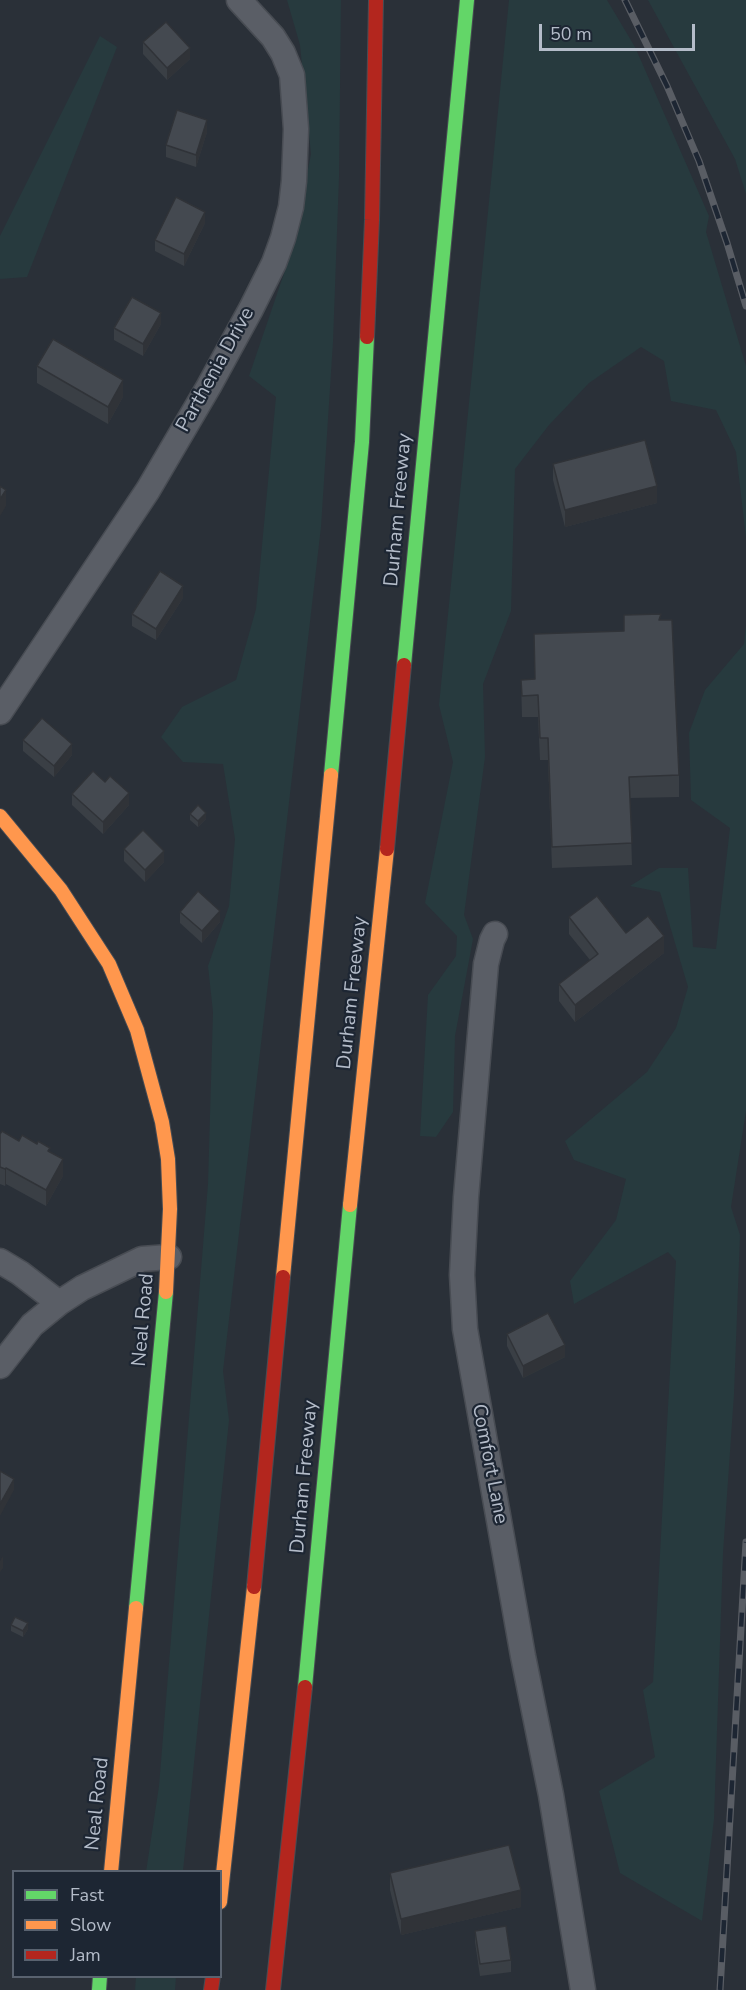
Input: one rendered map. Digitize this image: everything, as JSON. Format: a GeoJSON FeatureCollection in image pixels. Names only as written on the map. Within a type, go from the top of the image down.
{"type":"FeatureCollection","features":[{"type":"Feature","properties":{"kind":"main road","name":"Durham Freeway"},"geometry":{"type":"LineString","coordinates":[[222,1883],[255,1574],[362,442],[372,220],[376,0]]}},
{"type":"Feature","properties":{"kind":"main road","name":"Durham Freeway"},"geometry":{"type":"LineString","coordinates":[[273,1990],[315,1587],[356,1142],[372,1005],[467,0]]}},
{"type":"Feature","properties":{"kind":"main road","name":"Neal Road"},"geometry":{"type":"LineString","coordinates":[[0,816],[61,890],[109,963],[137,1030],[162,1122],[168,1159],[169,1257],[162,1347],[111,1870]]}},
{"type":"Feature","properties":{"kind":"street","name":"Parthenia Drive"},"geometry":{"type":"LineString","coordinates":[[0,712],[148,490],[209,386],[274,263],[284,238],[294,181],[296,129],[292,75],[284,53],[273,37],[239,0]]}},
{"type":"Feature","properties":{"kind":"street","name":"Comfort Lane"},"geometry":{"type":"LineString","coordinates":[[495,934],[486,964],[466,1197],[462,1275],[465,1329],[523,1656],[551,1795],[583,1990]]}},
{"type":"Feature","properties":{"kind":"street"},"geometry":{"type":"LineString","coordinates":[[0,1366],[32,1325],[82,1288],[142,1259],[169,1257]]}},
{"type":"Feature","properties":{"kind":"street"},"geometry":{"type":"LineString","coordinates":[[0,1261],[21,1273],[59,1303]]}},
{"type":"Feature","properties":{"kind":"green space"},"geometry":{"type":"Polygon","coordinates":[[[287,0],[341,0],[339,177],[333,342],[321,527],[223,1371],[229,1420],[183,1870],[146,1870],[159,1786],[208,1184],[213,1012],[208,966],[229,906],[235,839],[223,764],[183,762],[161,737],[182,707],[236,680],[256,609],[276,397],[249,376],[292,250],[311,154],[300,45],[287,0]]]}},
{"type":"Feature","properties":{"kind":"green space"},"geometry":{"type":"Polygon","coordinates":[[[509,0],[607,0],[635,47],[709,216],[706,232],[746,366],[746,538],[736,452],[716,410],[671,401],[664,361],[641,347],[589,383],[549,425],[515,469],[511,611],[483,684],[485,757],[464,915],[473,939],[455,1036],[453,1112],[436,1137],[420,1136],[428,995],[456,956],[457,936],[425,903],[453,762],[439,705],[509,0]]]}},
{"type":"Feature","properties":{"kind":"green space"},"geometry":{"type":"Polygon","coordinates":[[[648,0],[746,0],[746,194],[735,159],[648,0]]]}},
{"type":"Feature","properties":{"kind":"green space"},"geometry":{"type":"Polygon","coordinates":[[[100,36],[117,47],[27,277],[0,279],[0,236],[100,36]]]}},
{"type":"Feature","properties":{"kind":"green space"},"geometry":{"type":"Polygon","coordinates":[[[746,625],[746,1111],[731,1207],[740,1235],[734,1394],[723,1553],[714,1819],[702,1921],[620,1873],[599,1791],[655,1757],[643,1690],[653,1682],[676,1261],[668,1252],[574,1304],[570,1281],[616,1220],[626,1179],[574,1160],[565,1141],[647,1072],[676,1028],[688,987],[660,892],[630,886],[659,868],[688,868],[693,947],[716,949],[730,828],[691,800],[689,733],[705,690],[744,644],[746,625]]]}},
{"type":"Feature","properties":{"kind":"green space"},"geometry":{"type":"Polygon","coordinates":[[[136,1978],[176,1978],[175,1990],[135,1990],[136,1978]]]}},
{"type":"Feature","properties":{"kind":"building"},"geometry":{"type":"Polygon","coordinates":[[[166,22],[190,48],[167,68],[143,42],[166,22]]]}},
{"type":"Feature","properties":{"kind":"building"},"geometry":{"type":"Polygon","coordinates":[[[177,110],[207,120],[196,155],[166,145],[177,110]]]}},
{"type":"Feature","properties":{"kind":"building"},"geometry":{"type":"Polygon","coordinates":[[[176,197],[205,212],[184,254],[155,240],[176,197]]]}},
{"type":"Feature","properties":{"kind":"building"},"geometry":{"type":"Polygon","coordinates":[[[132,297],[161,313],[143,344],[114,328],[132,297]]]}},
{"type":"Feature","properties":{"kind":"building"},"geometry":{"type":"Polygon","coordinates":[[[53,339],[123,380],[108,407],[37,366],[53,339]]]}},
{"type":"Feature","properties":{"kind":"building"},"geometry":{"type":"Polygon","coordinates":[[[645,440],[657,486],[565,510],[553,464],[645,440]]]}},
{"type":"Feature","properties":{"kind":"building"},"geometry":{"type":"Polygon","coordinates":[[[0,486],[6,490],[0,499],[0,486]]]}},
{"type":"Feature","properties":{"kind":"building"},"geometry":{"type":"Polygon","coordinates":[[[160,571],[183,586],[156,629],[132,614],[160,571]]]}},
{"type":"Feature","properties":{"kind":"building"},"geometry":{"type":"Polygon","coordinates":[[[661,614],[659,620],[672,620],[679,775],[629,777],[632,843],[552,847],[548,738],[540,738],[538,695],[522,696],[521,680],[535,679],[534,634],[624,631],[624,615],[661,614]]]}},
{"type":"Feature","properties":{"kind":"building"},"geometry":{"type":"Polygon","coordinates":[[[42,718],[72,744],[54,766],[23,740],[42,718]]]}},
{"type":"Feature","properties":{"kind":"building"},"geometry":{"type":"Polygon","coordinates":[[[93,771],[105,782],[110,776],[129,793],[103,822],[72,794],[93,771]]]}},
{"type":"Feature","properties":{"kind":"building"},"geometry":{"type":"Polygon","coordinates":[[[198,805],[206,813],[198,821],[190,814],[198,805]]]}},
{"type":"Feature","properties":{"kind":"building"},"geometry":{"type":"Polygon","coordinates":[[[143,830],[164,851],[145,870],[124,849],[143,830]]]}},
{"type":"Feature","properties":{"kind":"building"},"geometry":{"type":"Polygon","coordinates":[[[198,891],[220,911],[202,931],[180,912],[198,891]]]}},
{"type":"Feature","properties":{"kind":"building"},"geometry":{"type":"Polygon","coordinates":[[[597,896],[626,933],[648,916],[664,936],[575,1005],[559,984],[598,954],[569,917],[597,896]]]}},
{"type":"Feature","properties":{"kind":"building"},"geometry":{"type":"Polygon","coordinates":[[[2,1131],[19,1141],[22,1135],[37,1144],[38,1141],[50,1148],[48,1151],[63,1159],[46,1190],[0,1167],[0,1134],[2,1131]]]}},
{"type":"Feature","properties":{"kind":"building"},"geometry":{"type":"Polygon","coordinates":[[[548,1313],[565,1345],[523,1366],[507,1334],[548,1313]]]}},
{"type":"Feature","properties":{"kind":"building"},"geometry":{"type":"Polygon","coordinates":[[[0,1471],[14,1479],[0,1504],[0,1471]]]}},
{"type":"Feature","properties":{"kind":"building"},"geometry":{"type":"Polygon","coordinates":[[[15,1617],[28,1623],[23,1631],[11,1625],[15,1617]]]}},
{"type":"Feature","properties":{"kind":"building"},"geometry":{"type":"Polygon","coordinates":[[[509,1845],[521,1890],[401,1919],[390,1873],[509,1845]]]}},
{"type":"Feature","properties":{"kind":"building"},"geometry":{"type":"Polygon","coordinates":[[[506,1926],[511,1960],[480,1964],[475,1931],[506,1926]]]}},
{"type":"Feature","properties":{"kind":"railway"},"geometry":{"type":"LineString","coordinates":[[625,0],[667,86],[699,161],[746,306]]}},
{"type":"Feature","properties":{"kind":"railway"},"geometry":{"type":"LineString","coordinates":[[720,1990],[746,1542]]}},
{"type":"Feature","properties":{"kind":"traffic: fast"},"geometry":{"type":"LineString","coordinates":[[404,665],[467,0]]}},
{"type":"Feature","properties":{"kind":"traffic: fast"},"geometry":{"type":"LineString","coordinates":[[331,775],[362,442],[367,337]]}},
{"type":"Feature","properties":{"kind":"traffic: fast"},"geometry":{"type":"LineString","coordinates":[[305,1687],[350,1205]]}},
{"type":"Feature","properties":{"kind":"traffic: fast"},"geometry":{"type":"LineString","coordinates":[[136,1608],[166,1292]]}},
{"type":"Feature","properties":{"kind":"traffic: fast"},"geometry":{"type":"LineString","coordinates":[[99,1990],[100,1978]]}},
{"type":"Feature","properties":{"kind":"traffic: slow"},"geometry":{"type":"LineString","coordinates":[[283,1277],[331,775]]}},
{"type":"Feature","properties":{"kind":"traffic: slow"},"geometry":{"type":"LineString","coordinates":[[0,816],[61,890],[109,964],[137,1030],[162,1122],[168,1159],[170,1209],[166,1292]]}},
{"type":"Feature","properties":{"kind":"traffic: slow"},"geometry":{"type":"LineString","coordinates":[[350,1205],[387,849]]}},
{"type":"Feature","properties":{"kind":"traffic: slow"},"geometry":{"type":"LineString","coordinates":[[222,1883],[254,1587]]}},
{"type":"Feature","properties":{"kind":"traffic: slow"},"geometry":{"type":"LineString","coordinates":[[111,1870],[136,1608]]}},
{"type":"Feature","properties":{"kind":"traffic: jam"},"geometry":{"type":"LineString","coordinates":[[367,337],[372,220],[376,0]]}},
{"type":"Feature","properties":{"kind":"traffic: jam"},"geometry":{"type":"LineString","coordinates":[[387,849],[404,665]]}},
{"type":"Feature","properties":{"kind":"traffic: jam"},"geometry":{"type":"LineString","coordinates":[[254,1587],[283,1277]]}},
{"type":"Feature","properties":{"kind":"traffic: jam"},"geometry":{"type":"LineString","coordinates":[[273,1990],[305,1687]]}},
{"type":"Feature","properties":{"kind":"traffic: jam"},"geometry":{"type":"LineString","coordinates":[[211,1990],[213,1978]]}}]}
